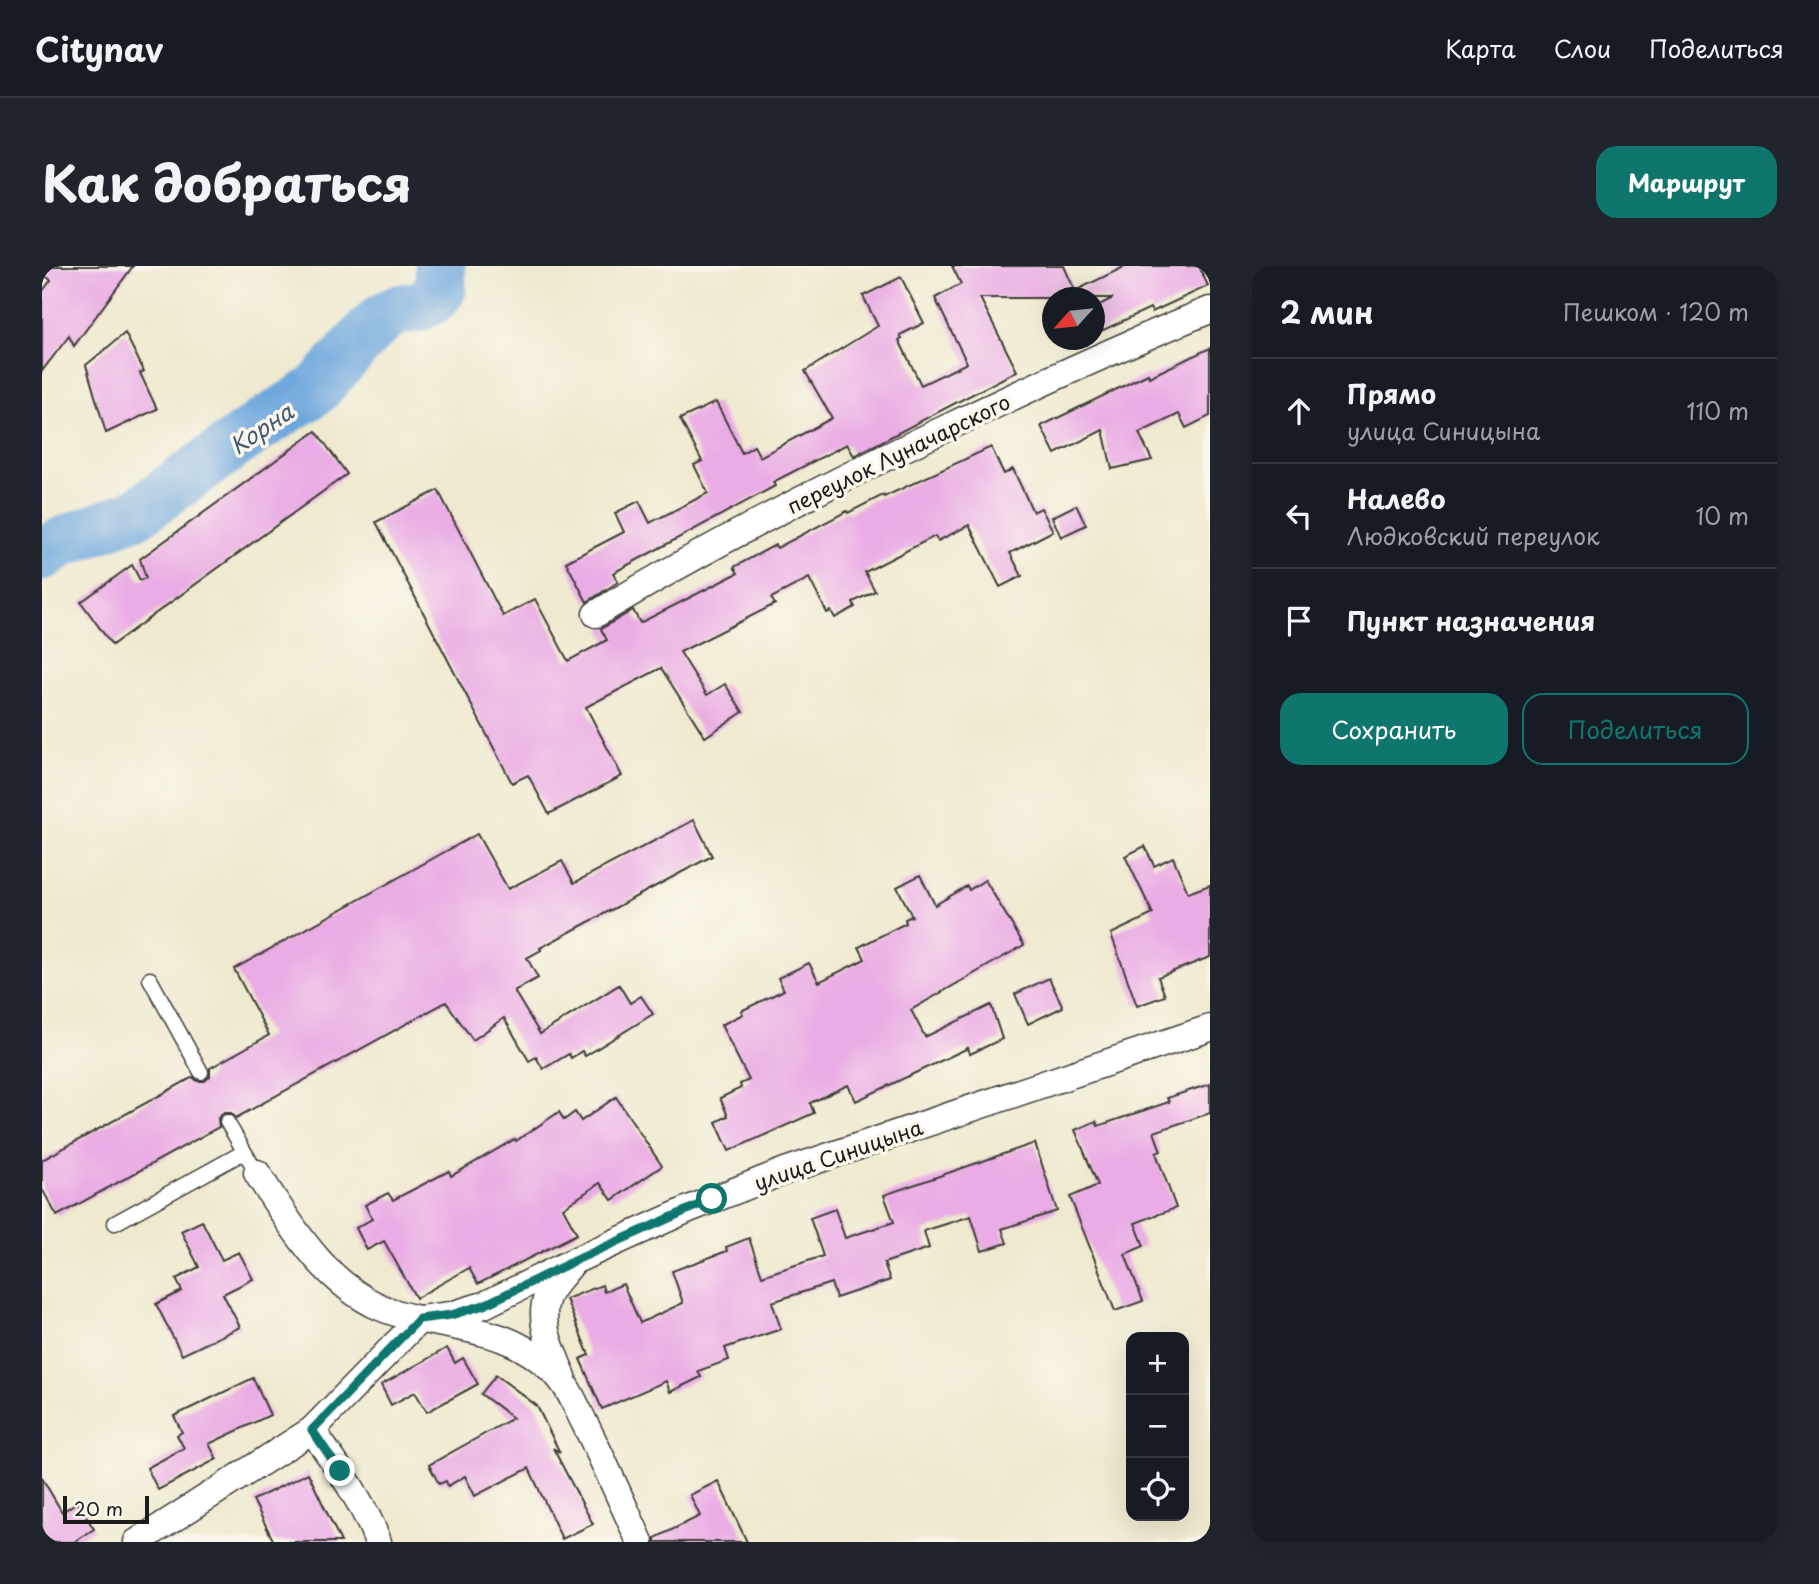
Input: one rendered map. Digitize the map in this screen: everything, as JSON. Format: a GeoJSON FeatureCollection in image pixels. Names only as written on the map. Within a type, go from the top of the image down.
{"type":"FeatureCollection","features":[{"type":"Feature","properties":{"kind":"street","name":"переулок Луначарского"},"geometry":{"type":"LineString","coordinates":[[596,614],[680,563],[876,462],[1040,384],[1210,310]]}},
{"type":"Feature","properties":{"kind":"street","name":"улица Синицына"},"geometry":{"type":"LineString","coordinates":[[419,1319],[451,1315],[484,1305],[689,1209],[785,1171],[1210,1028]]}},
{"type":"Feature","properties":{"kind":"street"},"geometry":{"type":"LineString","coordinates":[[251,1163],[282,1212],[310,1249],[345,1285],[380,1307],[419,1319],[474,1329],[516,1344],[536,1356],[567,1388]]}},
{"type":"Feature","properties":{"kind":"street"},"geometry":{"type":"LineString","coordinates":[[576,1260],[547,1296],[543,1310],[549,1342],[567,1388],[601,1454],[640,1542]]}},
{"type":"Feature","properties":{"kind":"street"},"geometry":{"type":"LineString","coordinates":[[138,1542],[312,1430],[419,1319]]}},
{"type":"Feature","properties":{"kind":"street"},"geometry":{"type":"LineString","coordinates":[[312,1430],[354,1491],[379,1542]]}},
{"type":"Feature","properties":{"kind":"lane"},"geometry":{"type":"LineString","coordinates":[[150,979],[201,1072]]}},
{"type":"Feature","properties":{"kind":"lane"},"geometry":{"type":"LineString","coordinates":[[115,1223],[251,1163],[228,1122]]}},
{"type":"Feature","properties":{"kind":"building"},"geometry":{"type":"Polygon","coordinates":[[[42,266],[133,266],[74,346],[69,336],[42,371],[42,292],[51,280],[42,274],[42,266]]]}},
{"type":"Feature","properties":{"kind":"building"},"geometry":{"type":"Polygon","coordinates":[[[952,266],[1064,266],[1073,287],[1042,287],[1042,298],[980,298],[1017,371],[854,456],[847,444],[773,482],[775,486],[613,573],[618,582],[587,602],[566,562],[624,532],[615,513],[639,501],[650,523],[708,493],[694,465],[702,461],[680,419],[716,402],[742,453],[754,446],[760,457],[832,418],[805,371],[878,326],[863,296],[901,277],[924,323],[900,335],[902,338],[899,340],[921,385],[967,363],[935,298],[961,284],[952,266]]]}},
{"type":"Feature","properties":{"kind":"building"},"geometry":{"type":"Polygon","coordinates":[[[1126,266],[1199,266],[1208,286],[1152,312],[1150,308],[1105,329],[1105,302],[1113,298],[1105,298],[1105,287],[1083,287],[1126,266]]]}},
{"type":"Feature","properties":{"kind":"building"},"geometry":{"type":"Polygon","coordinates":[[[125,333],[144,371],[140,373],[157,409],[106,433],[86,365],[125,333]]]}},
{"type":"Feature","properties":{"kind":"building"},"geometry":{"type":"Polygon","coordinates":[[[1210,348],[1210,416],[1186,428],[1179,414],[1139,433],[1152,460],[1112,469],[1103,430],[1055,454],[1041,426],[1148,374],[1149,377],[1210,348]]]}},
{"type":"Feature","properties":{"kind":"building"},"geometry":{"type":"Polygon","coordinates":[[[316,431],[347,474],[112,645],[81,602],[132,565],[140,580],[146,578],[140,559],[316,431]]]}},
{"type":"Feature","properties":{"kind":"building"},"geometry":{"type":"Polygon","coordinates":[[[991,447],[1004,474],[1013,469],[1033,512],[1041,508],[1053,531],[1010,553],[1022,576],[1000,587],[969,525],[938,541],[935,536],[865,572],[875,591],[853,602],[855,607],[835,618],[831,611],[827,613],[809,578],[771,598],[775,604],[680,652],[707,695],[725,684],[743,712],[705,737],[661,668],[586,707],[622,776],[549,814],[528,775],[512,783],[376,522],[438,490],[503,616],[535,599],[568,661],[607,640],[601,629],[633,610],[640,623],[738,573],[734,567],[775,545],[777,548],[847,511],[848,513],[883,495],[884,497],[991,447]]]}},
{"type":"Feature","properties":{"kind":"building"},"geometry":{"type":"Polygon","coordinates":[[[1076,505],[1086,525],[1061,537],[1052,517],[1076,505]]]}},
{"type":"Feature","properties":{"kind":"building"},"geometry":{"type":"Polygon","coordinates":[[[694,820],[712,856],[540,948],[541,950],[527,958],[538,978],[514,991],[540,1034],[619,985],[630,1003],[641,996],[653,1014],[585,1056],[582,1051],[571,1058],[569,1054],[543,1069],[536,1057],[529,1061],[504,1018],[473,1040],[446,1002],[236,1118],[231,1113],[223,1113],[218,1118],[219,1127],[57,1216],[42,1189],[42,1160],[193,1077],[197,1081],[205,1081],[210,1076],[210,1068],[269,1035],[234,969],[477,834],[508,889],[562,861],[574,883],[694,820]]]}},
{"type":"Feature","properties":{"kind":"building"},"geometry":{"type":"Polygon","coordinates":[[[1145,846],[1154,866],[1173,857],[1188,893],[1210,885],[1210,957],[1158,977],[1165,996],[1137,1006],[1111,934],[1153,914],[1125,856],[1145,846]]]}},
{"type":"Feature","properties":{"kind":"building"},"geometry":{"type":"Polygon","coordinates":[[[920,875],[935,905],[967,886],[969,890],[985,880],[1024,945],[911,1010],[925,1037],[991,1005],[1002,1039],[970,1054],[968,1048],[856,1101],[848,1085],[810,1103],[814,1113],[729,1151],[716,1122],[728,1116],[720,1098],[741,1088],[740,1084],[749,1080],[721,1025],[743,1014],[741,1011],[784,990],[778,978],[809,963],[819,982],[865,959],[859,947],[906,923],[905,919],[912,916],[897,887],[920,875]]]}},
{"type":"Feature","properties":{"kind":"building"},"geometry":{"type":"Polygon","coordinates":[[[1049,978],[1063,1007],[1028,1024],[1015,994],[1049,978]]]}},
{"type":"Feature","properties":{"kind":"building"},"geometry":{"type":"Polygon","coordinates":[[[1210,1084],[1210,1113],[1154,1132],[1161,1151],[1156,1153],[1176,1208],[1135,1223],[1144,1246],[1125,1254],[1143,1301],[1115,1311],[1070,1197],[1098,1185],[1075,1130],[1096,1121],[1098,1126],[1169,1102],[1167,1098],[1210,1084]]]}},
{"type":"Feature","properties":{"kind":"building"},"geometry":{"type":"Polygon","coordinates":[[[616,1097],[662,1166],[612,1200],[600,1183],[563,1208],[577,1234],[478,1284],[469,1268],[416,1298],[384,1241],[367,1250],[356,1228],[372,1219],[365,1205],[388,1193],[393,1200],[449,1171],[451,1176],[515,1139],[516,1141],[559,1112],[564,1120],[575,1112],[581,1121],[616,1097]]]}},
{"type":"Feature","properties":{"kind":"building"},"geometry":{"type":"Polygon","coordinates":[[[1035,1143],[1057,1211],[1002,1229],[1007,1243],[982,1251],[971,1216],[924,1231],[929,1248],[884,1263],[890,1280],[836,1298],[831,1283],[772,1302],[781,1329],[725,1348],[729,1360],[698,1371],[701,1377],[670,1392],[666,1381],[602,1409],[580,1359],[589,1355],[566,1299],[602,1285],[604,1292],[623,1284],[640,1323],[683,1303],[672,1271],[727,1251],[726,1247],[749,1238],[762,1276],[823,1256],[810,1218],[835,1209],[845,1238],[894,1222],[884,1195],[1035,1143]]]}},
{"type":"Feature","properties":{"kind":"building"},"geometry":{"type":"Polygon","coordinates":[[[202,1221],[222,1260],[239,1252],[253,1279],[223,1294],[240,1327],[182,1355],[156,1304],[182,1291],[176,1279],[199,1267],[181,1231],[202,1221]]]}},
{"type":"Feature","properties":{"kind":"building"},"geometry":{"type":"Polygon","coordinates":[[[447,1348],[455,1363],[463,1358],[478,1384],[427,1412],[415,1392],[391,1405],[381,1385],[447,1348]]]}},
{"type":"Feature","properties":{"kind":"building"},"geometry":{"type":"Polygon","coordinates":[[[496,1375],[537,1406],[560,1453],[553,1448],[593,1524],[562,1539],[529,1468],[475,1496],[465,1476],[448,1486],[446,1481],[439,1484],[429,1465],[513,1418],[481,1394],[496,1375]]]}},
{"type":"Feature","properties":{"kind":"building"},"geometry":{"type":"Polygon","coordinates":[[[253,1378],[270,1415],[209,1444],[217,1459],[158,1490],[147,1468],[184,1448],[177,1435],[182,1432],[174,1416],[253,1378]]]}},
{"type":"Feature","properties":{"kind":"building"},"geometry":{"type":"Polygon","coordinates":[[[308,1473],[341,1542],[274,1542],[253,1500],[308,1473]]]}},
{"type":"Feature","properties":{"kind":"building"},"geometry":{"type":"Polygon","coordinates":[[[42,1478],[62,1512],[77,1502],[94,1529],[74,1542],[42,1542],[42,1478]]]}},
{"type":"Feature","properties":{"kind":"building"},"geometry":{"type":"Polygon","coordinates":[[[718,1481],[747,1542],[655,1542],[655,1538],[700,1516],[690,1495],[718,1481]]]}},
{"type":"Feature","properties":{"kind":"waterway","name":"Корна"},"geometry":{"type":"LineString","coordinates":[[42,555],[62,542],[137,513],[258,427],[316,390],[384,317],[433,299],[441,289],[440,266]]}},
{"type":"Feature","properties":{"kind":"route"},"geometry":{"type":"LineString","coordinates":[[340,1471],[312,1430],[419,1319],[451,1315],[484,1305],[712,1199]]}}]}
